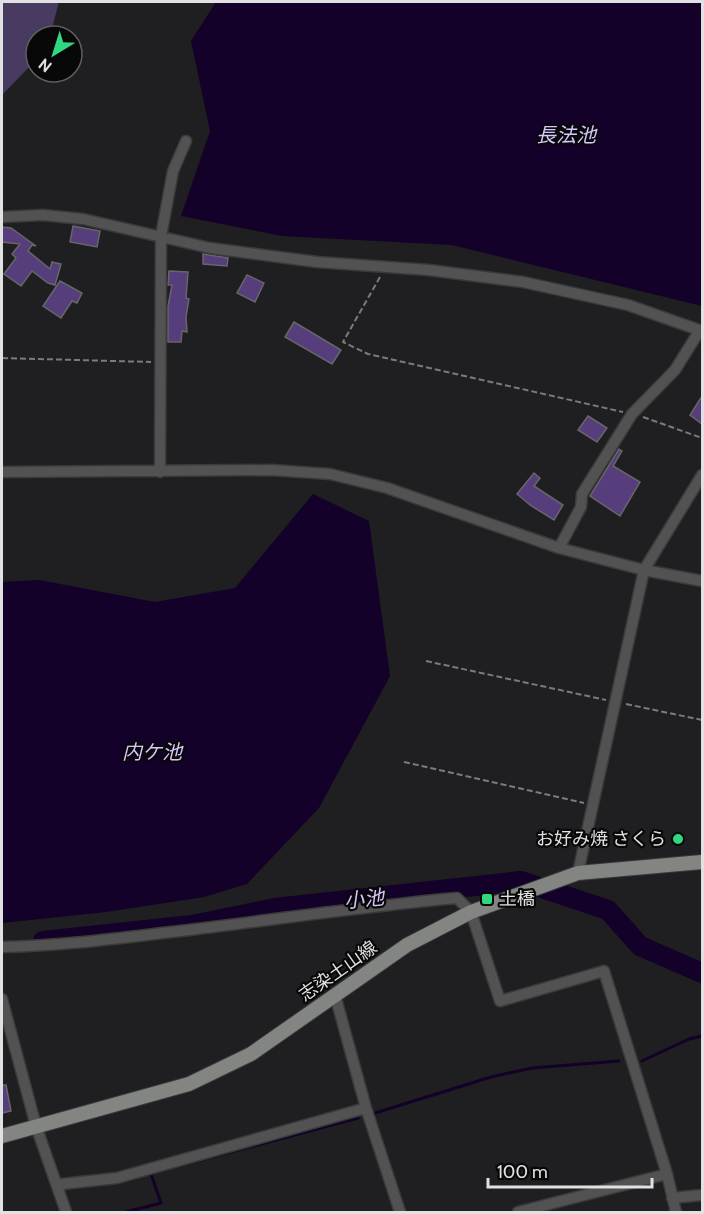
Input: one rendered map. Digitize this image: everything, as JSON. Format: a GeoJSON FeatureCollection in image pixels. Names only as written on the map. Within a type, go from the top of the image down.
{"type":"FeatureCollection","features":[{"type":"Feature","properties":{"kind":"main road","name":"志染土山線"},"geometry":{"type":"LineString","coordinates":[[2,1136],[189,1084],[251,1054],[407,945],[471,912],[578,873],[702,862]]}},
{"type":"Feature","properties":{"kind":"street"},"geometry":{"type":"LineString","coordinates":[[160,472],[161,236],[173,171],[186,141]]}},
{"type":"Feature","properties":{"kind":"street"},"geometry":{"type":"LineString","coordinates":[[2,217],[43,215],[83,219],[220,250],[523,282],[628,305],[701,331],[675,370],[632,414],[582,494],[581,507],[559,548]]}},
{"type":"Feature","properties":{"kind":"street"},"geometry":{"type":"LineString","coordinates":[[2,472],[271,470],[330,474],[387,488],[559,548],[644,570],[702,581]]}},
{"type":"Feature","properties":{"kind":"street"},"geometry":{"type":"LineString","coordinates":[[578,873],[644,570],[702,475]]}},
{"type":"Feature","properties":{"kind":"street"},"geometry":{"type":"LineString","coordinates":[[2,947],[29,947],[138,936],[458,898],[471,912],[500,1001],[604,971],[667,1174],[676,1212]]}},
{"type":"Feature","properties":{"kind":"street"},"geometry":{"type":"LineString","coordinates":[[335,995],[366,1108],[400,1212]]}},
{"type":"Feature","properties":{"kind":"street"},"geometry":{"type":"LineString","coordinates":[[2,999],[36,1126],[66,1212]]}},
{"type":"Feature","properties":{"kind":"street"},"geometry":{"type":"LineString","coordinates":[[62,1184],[117,1178],[366,1108]]}},
{"type":"Feature","properties":{"kind":"street"},"geometry":{"type":"LineString","coordinates":[[518,1212],[667,1174]]}},
{"type":"Feature","properties":{"kind":"street"},"geometry":{"type":"LineString","coordinates":[[672,1198],[702,1195]]}},
{"type":"Feature","properties":{"kind":"path"},"geometry":{"type":"LineString","coordinates":[[385,267],[343,342],[368,354],[632,414],[702,438]]}},
{"type":"Feature","properties":{"kind":"path"},"geometry":{"type":"LineString","coordinates":[[2,358],[160,362]]}},
{"type":"Feature","properties":{"kind":"path"},"geometry":{"type":"LineString","coordinates":[[426,662],[702,720]]}},
{"type":"Feature","properties":{"kind":"path"},"geometry":{"type":"LineString","coordinates":[[404,762],[592,805]]}},
{"type":"Feature","properties":{"kind":"shaded area"},"geometry":{"type":"Polygon","coordinates":[[[2,2],[59,2],[53,24],[24,24],[24,72],[2,95],[2,2]]]}},
{"type":"Feature","properties":{"kind":"water","name":"長法池"},"geometry":{"type":"Polygon","coordinates":[[[216,2],[702,2],[702,306],[452,245],[282,236],[181,216],[210,131],[191,41],[216,2]]]}},
{"type":"Feature","properties":{"kind":"water","name":"内ケ池"},"geometry":{"type":"Polygon","coordinates":[[[313,494],[369,521],[390,676],[319,808],[247,884],[204,897],[106,912],[2,923],[2,582],[39,580],[155,602],[235,588],[313,494]]]}},
{"type":"Feature","properties":{"kind":"building"},"geometry":{"type":"Polygon","coordinates":[[[73,226],[100,231],[97,247],[70,242],[73,226]]]}},
{"type":"Feature","properties":{"kind":"building"},"geometry":{"type":"Polygon","coordinates":[[[2,227],[11,228],[36,246],[32,245],[28,251],[50,269],[52,262],[61,264],[55,285],[48,283],[32,271],[21,286],[4,274],[16,258],[12,254],[20,244],[2,242],[2,227]]]}},
{"type":"Feature","properties":{"kind":"building"},"geometry":{"type":"Polygon","coordinates":[[[203,254],[228,258],[227,266],[203,264],[203,254]]]}},
{"type":"Feature","properties":{"kind":"building"},"geometry":{"type":"Polygon","coordinates":[[[169,271],[188,272],[187,332],[182,331],[181,342],[168,342],[168,306],[172,285],[168,285],[169,271]]]}},
{"type":"Feature","properties":{"kind":"building"},"geometry":{"type":"Polygon","coordinates":[[[247,275],[264,283],[255,302],[237,293],[247,275]]]}},
{"type":"Feature","properties":{"kind":"building"},"geometry":{"type":"Polygon","coordinates":[[[60,281],[82,293],[77,303],[72,301],[61,318],[43,306],[60,281]]]}},
{"type":"Feature","properties":{"kind":"building"},"geometry":{"type":"Polygon","coordinates":[[[294,322],[341,350],[332,364],[285,337],[294,322]]]}},
{"type":"Feature","properties":{"kind":"building"},"geometry":{"type":"Polygon","coordinates":[[[702,396],[702,424],[690,415],[702,396]]]}},
{"type":"Feature","properties":{"kind":"building"},"geometry":{"type":"Polygon","coordinates":[[[588,416],[607,428],[597,442],[578,430],[588,416]]]}},
{"type":"Feature","properties":{"kind":"building"},"geometry":{"type":"Polygon","coordinates":[[[619,449],[622,451],[613,466],[640,482],[620,516],[590,496],[619,449]]]}},
{"type":"Feature","properties":{"kind":"building"},"geometry":{"type":"Polygon","coordinates":[[[534,473],[540,478],[534,486],[563,505],[554,520],[517,494],[534,473]]]}},
{"type":"Feature","properties":{"kind":"building"},"geometry":{"type":"Polygon","coordinates":[[[2,1085],[6,1085],[11,1111],[2,1113],[2,1085]]]}},
{"type":"Feature","properties":{"kind":"waterway","name":"小池"},"geometry":{"type":"LineString","coordinates":[[43,941],[192,925],[275,908],[521,881],[608,910],[640,946],[702,973]]}},
{"type":"Feature","properties":{"kind":"waterway"},"geometry":{"type":"LineString","coordinates":[[642,1061],[689,1039],[702,1036]]}},
{"type":"Feature","properties":{"kind":"waterway"},"geometry":{"type":"LineString","coordinates":[[375,1113],[491,1077],[532,1068],[619,1061]]}},
{"type":"Feature","properties":{"kind":"waterway"},"geometry":{"type":"LineString","coordinates":[[175,1167],[358,1118]]}},
{"type":"Feature","properties":{"kind":"waterway"},"geometry":{"type":"LineString","coordinates":[[126,1212],[161,1203],[151,1174],[154,1173]]}},
{"type":"Feature","properties":{"kind":"place","name":"お好み焼 さくら"},"geometry":{"type":"Point","coordinates":[678,839]}},
{"type":"Feature","properties":{"kind":"place","name":"土橋"},"geometry":{"type":"Point","coordinates":[487,899]}}]}
